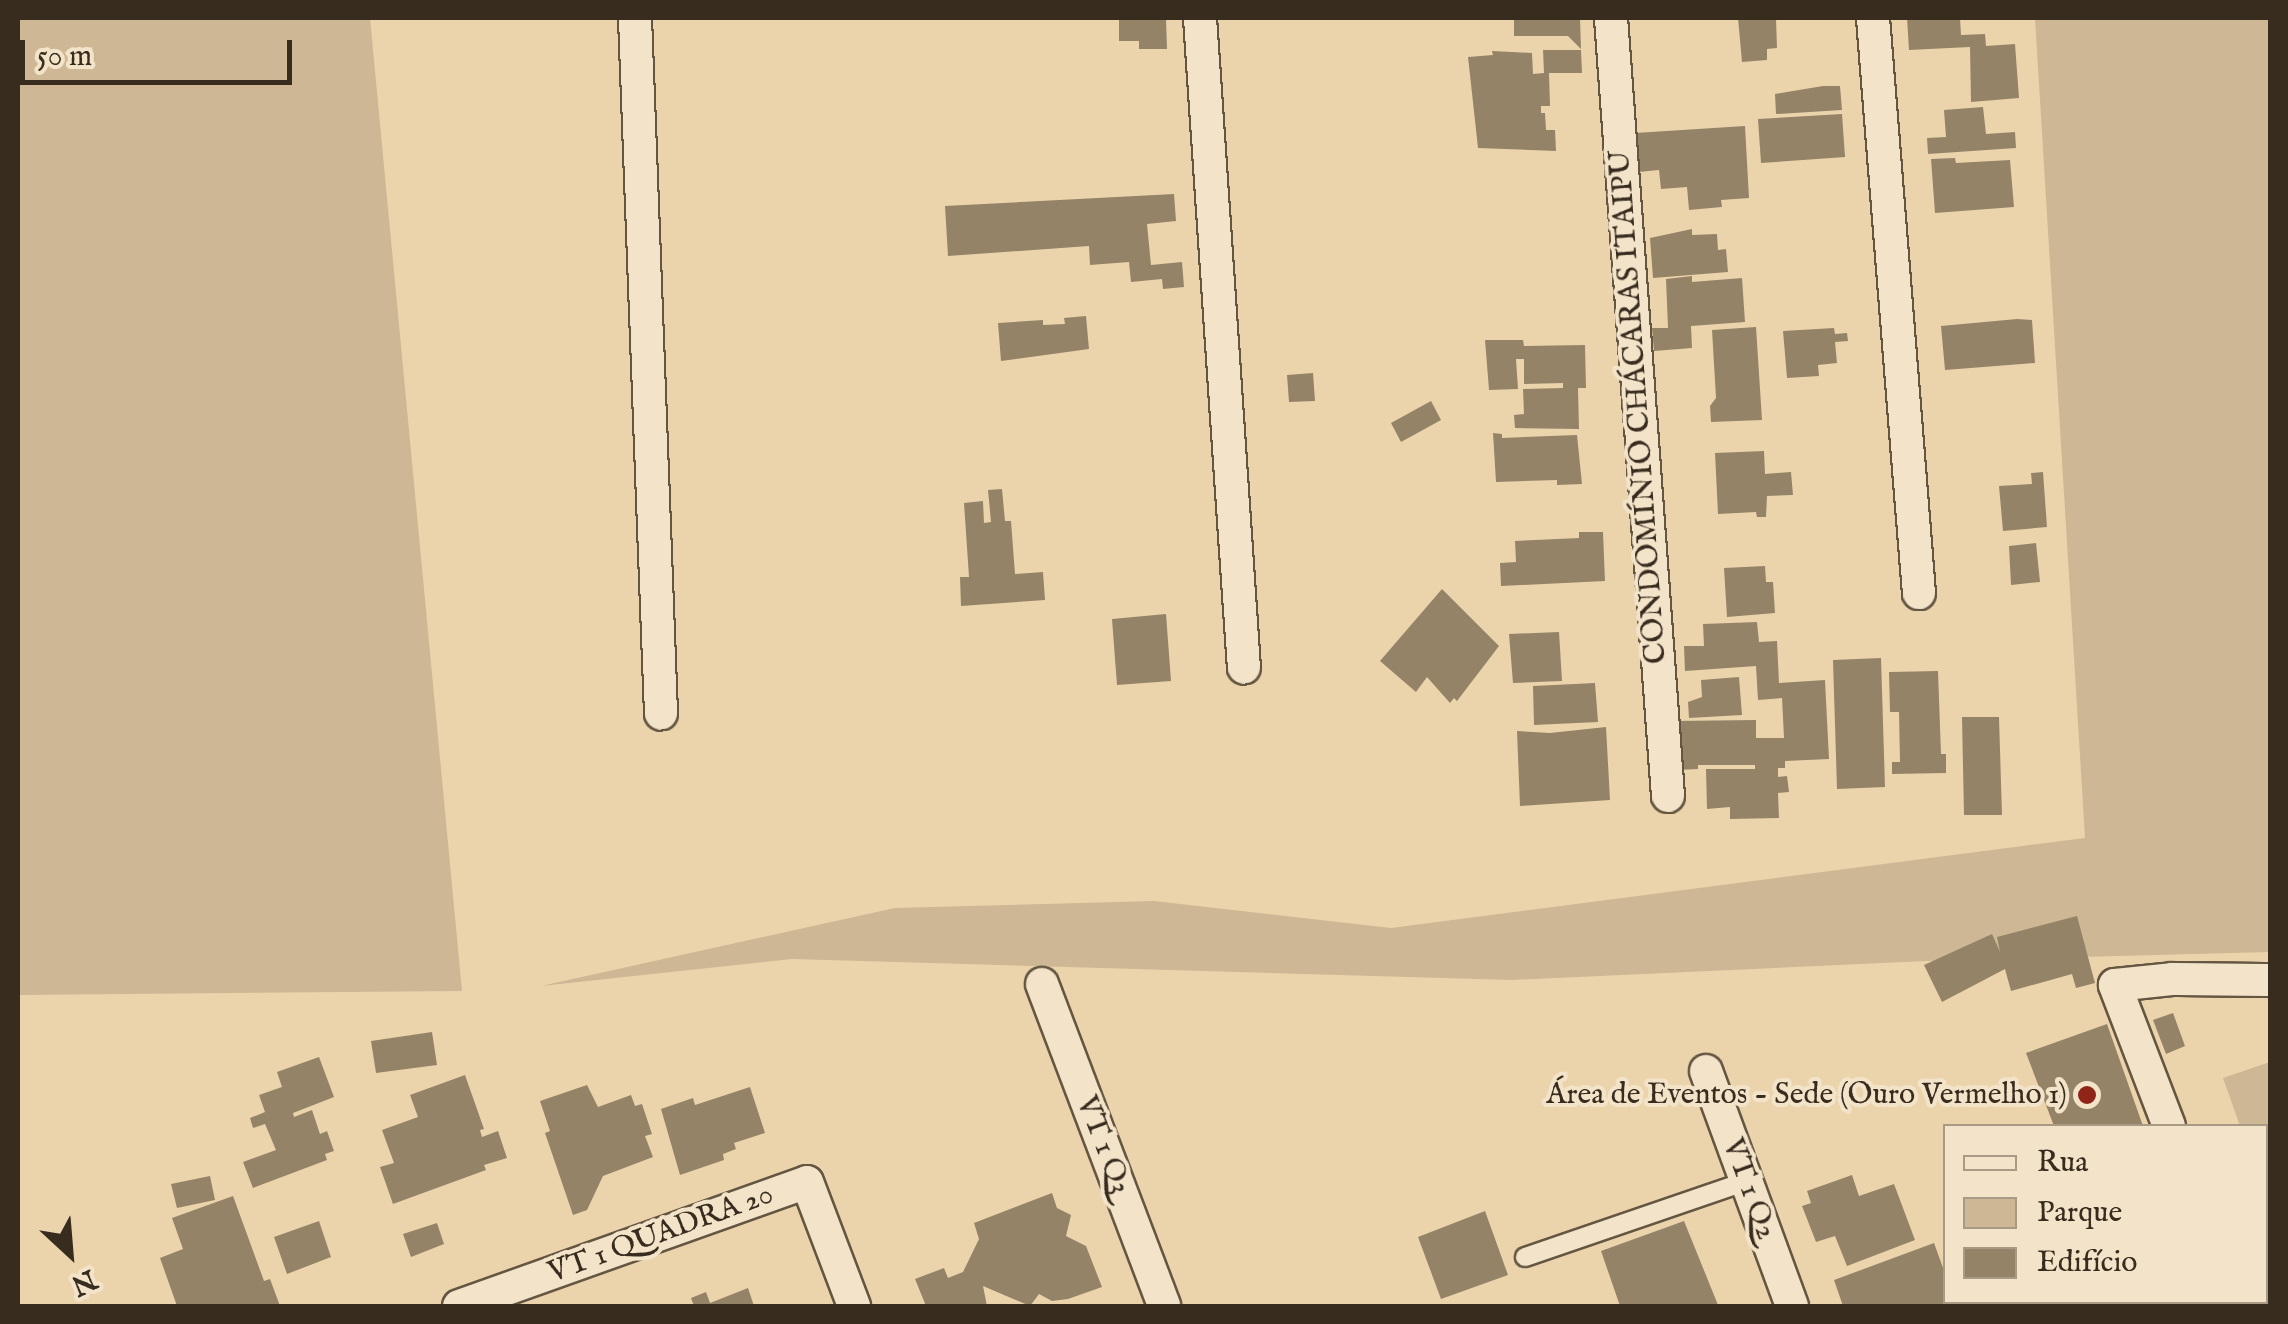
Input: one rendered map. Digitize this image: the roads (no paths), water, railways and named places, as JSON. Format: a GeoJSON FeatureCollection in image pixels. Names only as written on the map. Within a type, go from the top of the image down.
{"type":"FeatureCollection","features":[{"type":"Feature","properties":{"kind":"street"},"geometry":{"type":"LineString","coordinates":[[635,18],[661,714]]}},
{"type":"Feature","properties":{"kind":"street"},"geometry":{"type":"LineString","coordinates":[[1200,18],[1244,668]]}},
{"type":"Feature","properties":{"kind":"street","name":"CONDOMÍNIO CHÁCARAS ITAIPU"},"geometry":{"type":"LineString","coordinates":[[1610,18],[1668,796]]}},
{"type":"Feature","properties":{"kind":"street"},"geometry":{"type":"LineString","coordinates":[[1873,18],[1920,593]]}},
{"type":"Feature","properties":{"kind":"street"},"geometry":{"type":"LineString","coordinates":[[2168,1124],[2115,985],[2172,979],[2270,980]]}},
{"type":"Feature","properties":{"kind":"street","name":"VT 1 Q3"},"geometry":{"type":"LineString","coordinates":[[1042,984],[1164,1306]]}},
{"type":"Feature","properties":{"kind":"street","name":"VT 1 Q2"},"geometry":{"type":"LineString","coordinates":[[1706,1071],[1792,1306]]}},
{"type":"Feature","properties":{"kind":"street","name":"VT 1 QUADRA 20"},"geometry":{"type":"LineString","coordinates":[[459,1306],[808,1182],[854,1306]]}},
{"type":"Feature","properties":{"kind":"lane"},"geometry":{"type":"LineString","coordinates":[[1525,1258],[1746,1181]]}},
{"type":"Feature","properties":{"kind":"place","name":"Área de Eventos - Sede (Ouro Vermelho 1)"},"geometry":{"type":"Point","coordinates":[2087,1095]}}]}
